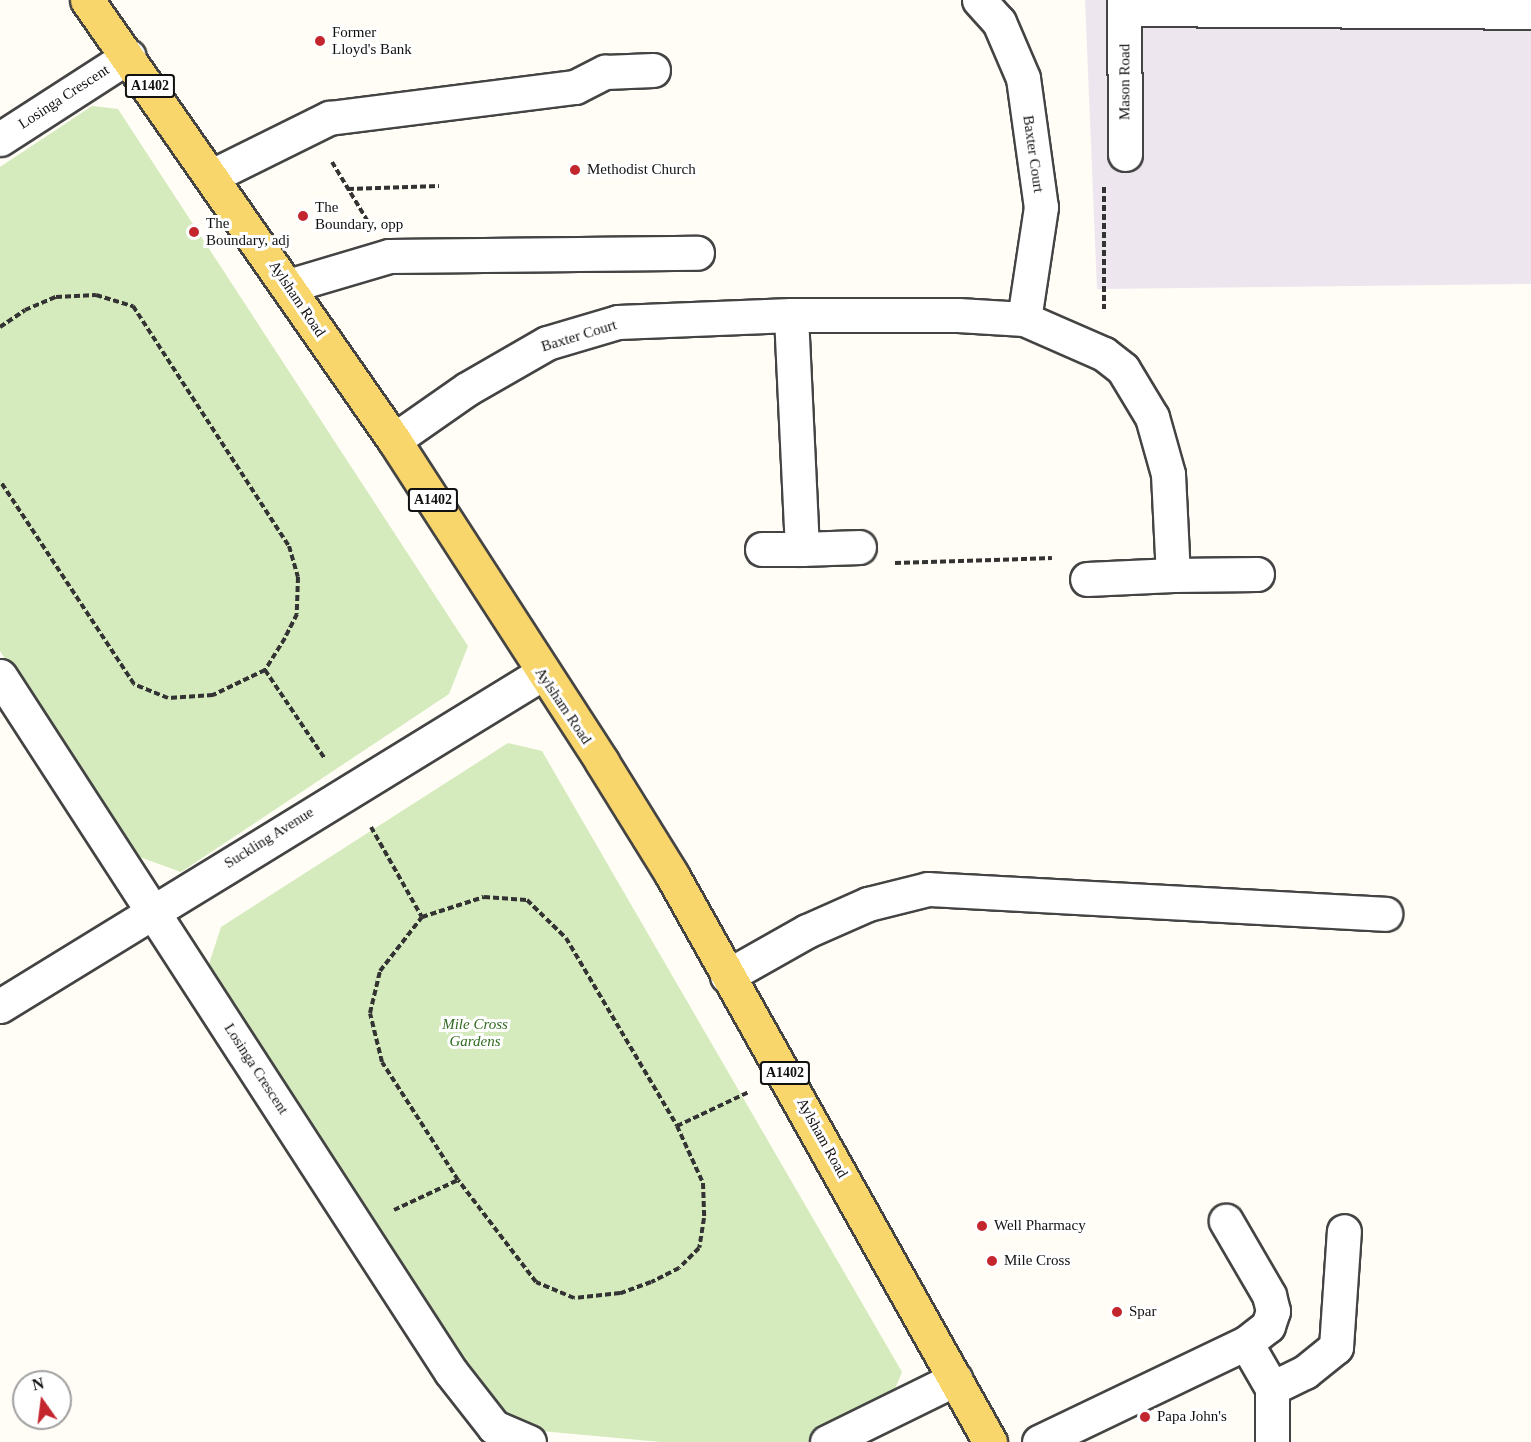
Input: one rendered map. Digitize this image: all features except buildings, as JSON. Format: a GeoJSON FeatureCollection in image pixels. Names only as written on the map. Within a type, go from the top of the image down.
{"type":"FeatureCollection","features":[{"type":"Feature","properties":{"kind":"main road","name":"Aylsham Road"},"geometry":{"type":"LineString","coordinates":[[87,0],[129,56],[394,440],[541,674],[672,875],[990,1442]]}},
{"type":"Feature","properties":{"kind":"street","name":"Baxter Court"},"geometry":{"type":"LineString","coordinates":[[979,0],[999,22],[1025,90],[1041,207],[1024,319]]}},
{"type":"Feature","properties":{"kind":"street","name":"Mason Road"},"geometry":{"type":"LineString","coordinates":[[1125,154],[1125,4],[1531,12]]}},
{"type":"Feature","properties":{"kind":"street","name":"Losinga Crescent"},"geometry":{"type":"LineString","coordinates":[[0,139],[129,56]]}},
{"type":"Feature","properties":{"kind":"street"},"geometry":{"type":"LineString","coordinates":[[212,176],[328,118],[575,87],[606,72],[653,70]]}},
{"type":"Feature","properties":{"kind":"street"},"geometry":{"type":"LineString","coordinates":[[288,286],[389,256],[697,253]]}},
{"type":"Feature","properties":{"kind":"street","name":"Baxter Court"},"geometry":{"type":"LineString","coordinates":[[394,440],[467,389],[547,343],[618,322],[791,315],[1024,319],[1104,354],[1123,369],[1152,417],[1168,474],[1173,575]]}},
{"type":"Feature","properties":{"kind":"street"},"geometry":{"type":"LineString","coordinates":[[791,315],[802,549]]}},
{"type":"Feature","properties":{"kind":"street"},"geometry":{"type":"LineString","coordinates":[[762,549],[859,547]]}},
{"type":"Feature","properties":{"kind":"street"},"geometry":{"type":"LineString","coordinates":[[1087,579],[1257,574]]}},
{"type":"Feature","properties":{"kind":"street","name":"Suckling Avenue"},"geometry":{"type":"LineString","coordinates":[[0,1006],[152,910],[541,674]]}},
{"type":"Feature","properties":{"kind":"street","name":"Losinga Crescent"},"geometry":{"type":"LineString","coordinates":[[0,676],[452,1372],[494,1427],[530,1442]]}},
{"type":"Feature","properties":{"kind":"street"},"geometry":{"type":"LineString","coordinates":[[727,976],[807,931],[868,904],[928,889],[1385,914]]}},
{"type":"Feature","properties":{"kind":"street"},"geometry":{"type":"LineString","coordinates":[[1039,1442],[1246,1342],[1268,1326],[1273,1311],[1269,1295],[1226,1221]]}},
{"type":"Feature","properties":{"kind":"street"},"geometry":{"type":"LineString","coordinates":[[1272,1388],[1305,1372],[1336,1347],[1344,1231]]}},
{"type":"Feature","properties":{"kind":"street"},"geometry":{"type":"LineString","coordinates":[[1246,1342],[1272,1388],[1272,1442]]}},
{"type":"Feature","properties":{"kind":"street"},"geometry":{"type":"LineString","coordinates":[[827,1442],[955,1379]]}},
{"type":"Feature","properties":{"kind":"path"},"geometry":{"type":"LineString","coordinates":[[311,128],[389,256]]}},
{"type":"Feature","properties":{"kind":"path"},"geometry":{"type":"LineString","coordinates":[[1104,354],[1104,157],[1125,154]]}},
{"type":"Feature","properties":{"kind":"path"},"geometry":{"type":"LineString","coordinates":[[348,189],[439,186]]}},
{"type":"Feature","properties":{"kind":"path"},"geometry":{"type":"LineString","coordinates":[[0,327],[25,310],[56,297],[96,295],[134,306],[289,546],[298,578],[297,614],[265,670],[213,695],[168,698],[134,684],[0,481]]}},
{"type":"Feature","properties":{"kind":"path"},"geometry":{"type":"LineString","coordinates":[[859,547],[864,564],[1079,557],[1087,579]]}},
{"type":"Feature","properties":{"kind":"path"},"geometry":{"type":"LineString","coordinates":[[484,897],[527,900],[566,938],[677,1126],[703,1183],[704,1218],[699,1248],[679,1268],[620,1293],[574,1298],[536,1282],[458,1180],[382,1062],[370,1013],[380,971],[422,916],[484,897]]}},
{"type":"Feature","properties":{"kind":"path"},"geometry":{"type":"LineString","coordinates":[[677,1126],[715,1111],[785,1073]]}},
{"type":"Feature","properties":{"kind":"path"},"geometry":{"type":"LineString","coordinates":[[399,1208],[458,1180]]}},
{"type":"Feature","properties":{"kind":"shaded area"},"geometry":{"type":"Polygon","coordinates":[[[1085,0],[1531,0],[1531,284],[1097,289],[1085,0]]]}},
{"type":"Feature","properties":{"kind":"green space"},"geometry":{"type":"Polygon","coordinates":[[[92,106],[118,109],[468,646],[449,694],[181,872],[131,854],[0,651],[0,167],[92,106]]]}},
{"type":"Feature","properties":{"kind":"green space","name":"Mile Cross Gardens"},"geometry":{"type":"Polygon","coordinates":[[[508,743],[542,751],[902,1372],[893,1394],[807,1442],[661,1442],[530,1430],[485,1402],[208,967],[221,927],[508,743]]]}},
{"type":"Feature","properties":{"kind":"place","name":"Former Lloyd's Bank"},"geometry":{"type":"Point","coordinates":[320,41]}},
{"type":"Feature","properties":{"kind":"place","name":"Methodist Church"},"geometry":{"type":"Point","coordinates":[575,170]}},
{"type":"Feature","properties":{"kind":"place","name":"The Boundary, opp"},"geometry":{"type":"Point","coordinates":[303,216]}},
{"type":"Feature","properties":{"kind":"place","name":"The Boundary, adj"},"geometry":{"type":"Point","coordinates":[194,232]}},
{"type":"Feature","properties":{"kind":"place","name":"Well Pharmacy"},"geometry":{"type":"Point","coordinates":[982,1226]}},
{"type":"Feature","properties":{"kind":"place","name":"Mile Cross"},"geometry":{"type":"Point","coordinates":[992,1261]}},
{"type":"Feature","properties":{"kind":"place","name":"Spar"},"geometry":{"type":"Point","coordinates":[1117,1312]}},
{"type":"Feature","properties":{"kind":"place","name":"Papa John's"},"geometry":{"type":"Point","coordinates":[1145,1417]}}]}
